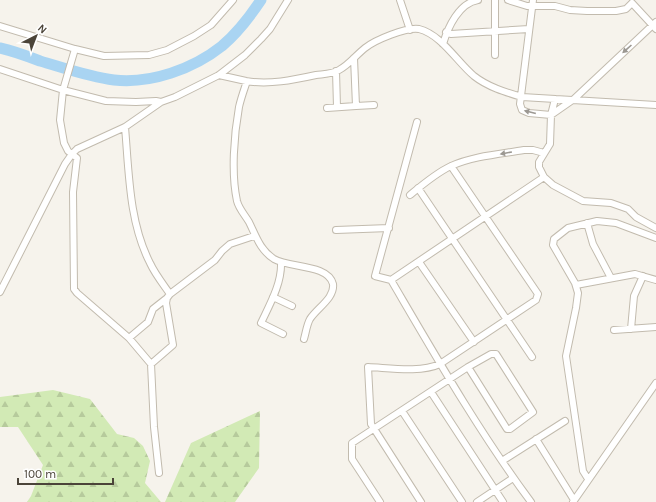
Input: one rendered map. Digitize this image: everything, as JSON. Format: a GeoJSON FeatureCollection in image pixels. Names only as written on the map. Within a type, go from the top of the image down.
{"type":"FeatureCollection","features":[{"type":"Feature","properties":{"kind":"street"},"geometry":{"type":"LineString","coordinates":[[0,26],[75,49],[104,56],[149,55],[167,50],[211,25],[234,0]]}},
{"type":"Feature","properties":{"kind":"street"},"geometry":{"type":"LineString","coordinates":[[0,292],[64,164],[72,154],[77,149],[125,127],[161,102],[175,97],[219,75],[245,55],[261,39],[270,29],[288,0]]}},
{"type":"Feature","properties":{"kind":"street"},"geometry":{"type":"LineString","coordinates":[[400,0],[410,30]]}},
{"type":"Feature","properties":{"kind":"street"},"geometry":{"type":"LineString","coordinates":[[443,44],[446,32],[455,18],[466,5],[474,0]]}},
{"type":"Feature","properties":{"kind":"street"},"geometry":{"type":"LineString","coordinates":[[495,0],[495,54]]}},
{"type":"Feature","properties":{"kind":"street"},"geometry":{"type":"LineString","coordinates":[[508,0],[522,4],[532,3],[555,6],[570,10],[616,11],[626,9],[632,3],[655,26],[574,99],[551,115],[529,113],[522,110],[520,104],[532,3]]}},
{"type":"Feature","properties":{"kind":"street"},"geometry":{"type":"LineString","coordinates":[[219,75],[247,81],[270,82],[284,81],[336,71],[346,66],[365,48],[376,41],[410,30],[418,29],[428,33],[443,44],[475,76],[504,92],[522,96],[656,106]]}},
{"type":"Feature","properties":{"kind":"street"},"geometry":{"type":"LineString","coordinates":[[446,32],[451,34],[529,29]]}},
{"type":"Feature","properties":{"kind":"street"},"geometry":{"type":"LineString","coordinates":[[75,49],[63,90],[60,120],[64,143],[68,150],[77,158],[74,192],[74,289],[129,338],[151,364],[154,427],[159,473]]}},
{"type":"Feature","properties":{"kind":"street"},"geometry":{"type":"LineString","coordinates":[[354,58],[356,106]]}},
{"type":"Feature","properties":{"kind":"street"},"geometry":{"type":"LineString","coordinates":[[0,69],[63,90],[106,101],[136,102],[156,100],[161,102]]}},
{"type":"Feature","properties":{"kind":"street"},"geometry":{"type":"LineString","coordinates":[[336,71],[337,107]]}},
{"type":"Feature","properties":{"kind":"street"},"geometry":{"type":"LineString","coordinates":[[247,81],[239,107],[236,142],[234,173],[237,202],[254,236],[265,252],[281,262],[321,271],[329,277],[332,284],[332,292],[329,298],[309,320],[304,339]]}},
{"type":"Feature","properties":{"kind":"street"},"geometry":{"type":"LineString","coordinates":[[555,99],[551,115],[550,144],[539,162],[539,167],[544,177],[553,185],[583,201],[611,203],[628,209],[636,217],[656,228]]}},
{"type":"Feature","properties":{"kind":"street"},"geometry":{"type":"LineString","coordinates":[[327,108],[374,105]]}},
{"type":"Feature","properties":{"kind":"street"},"geometry":{"type":"LineString","coordinates":[[417,122],[375,276],[391,280],[449,380],[513,478],[531,502]]}},
{"type":"Feature","properties":{"kind":"street"},"geometry":{"type":"LineString","coordinates":[[125,127],[132,203],[139,235],[150,263],[168,296],[166,303],[173,344],[151,364]]}},
{"type":"Feature","properties":{"kind":"street"},"geometry":{"type":"LineString","coordinates":[[410,195],[442,171],[451,166],[469,160],[524,150],[533,150],[544,153]]}},
{"type":"Feature","properties":{"kind":"street"},"geometry":{"type":"LineString","coordinates":[[421,502],[371,424],[368,367],[419,369],[434,367],[536,300],[538,294],[451,166]]}},
{"type":"Feature","properties":{"kind":"street"},"geometry":{"type":"LineString","coordinates":[[391,280],[544,177]]}},
{"type":"Feature","properties":{"kind":"street"},"geometry":{"type":"LineString","coordinates":[[418,188],[532,357]]}},
{"type":"Feature","properties":{"kind":"street"},"geometry":{"type":"LineString","coordinates":[[588,479],[583,471],[566,356],[578,293],[576,285],[553,245],[554,239],[568,228],[597,221],[616,223],[656,238]]}},
{"type":"Feature","properties":{"kind":"street"},"geometry":{"type":"LineString","coordinates":[[587,223],[593,244],[611,278]]}},
{"type":"Feature","properties":{"kind":"street"},"geometry":{"type":"LineString","coordinates":[[336,230],[389,228]]}},
{"type":"Feature","properties":{"kind":"street"},"geometry":{"type":"LineString","coordinates":[[129,338],[148,322],[153,309],[214,260],[230,244],[254,236]]}},
{"type":"Feature","properties":{"kind":"street"},"geometry":{"type":"LineString","coordinates":[[281,262],[281,270],[273,297],[261,322],[283,334]]}},
{"type":"Feature","properties":{"kind":"street"},"geometry":{"type":"LineString","coordinates":[[419,262],[474,342]]}},
{"type":"Feature","properties":{"kind":"street"},"geometry":{"type":"LineString","coordinates":[[576,285],[635,274],[656,280]]}},
{"type":"Feature","properties":{"kind":"street"},"geometry":{"type":"LineString","coordinates":[[632,329],[634,296],[643,276]]}},
{"type":"Feature","properties":{"kind":"street"},"geometry":{"type":"LineString","coordinates":[[273,297],[292,306]]}},
{"type":"Feature","properties":{"kind":"street"},"geometry":{"type":"LineString","coordinates":[[614,330],[656,327]]}},
{"type":"Feature","properties":{"kind":"street"},"geometry":{"type":"LineString","coordinates":[[380,502],[352,459],[352,443],[468,367],[491,354],[496,354],[533,412],[510,429],[507,429],[468,367]]}},
{"type":"Feature","properties":{"kind":"street"},"geometry":{"type":"LineString","coordinates":[[536,439],[573,501],[656,383]]}},
{"type":"Feature","properties":{"kind":"street"},"geometry":{"type":"LineString","coordinates":[[431,392],[502,502]]}},
{"type":"Feature","properties":{"kind":"street"},"geometry":{"type":"LineString","coordinates":[[402,411],[462,502]]}},
{"type":"Feature","properties":{"kind":"street"},"geometry":{"type":"LineString","coordinates":[[502,461],[565,421]]}},
{"type":"Feature","properties":{"kind":"street"},"geometry":{"type":"LineString","coordinates":[[477,502],[513,478]]}},
{"type":"Feature","properties":{"kind":"green space"},"geometry":{"type":"Polygon","coordinates":[[[53,390],[90,399],[117,434],[134,438],[143,446],[150,461],[145,483],[161,502],[27,502],[31,496],[43,465],[18,427],[0,427],[0,397],[53,390]]]}},
{"type":"Feature","properties":{"kind":"green space"},"geometry":{"type":"Polygon","coordinates":[[[260,411],[259,468],[235,502],[165,502],[191,443],[260,411]]]}},
{"type":"Feature","properties":{"kind":"waterway"},"geometry":{"type":"LineString","coordinates":[[0,48],[86,75],[114,80],[142,80],[185,68],[211,54],[232,36],[253,12],[261,0]]}}]}
